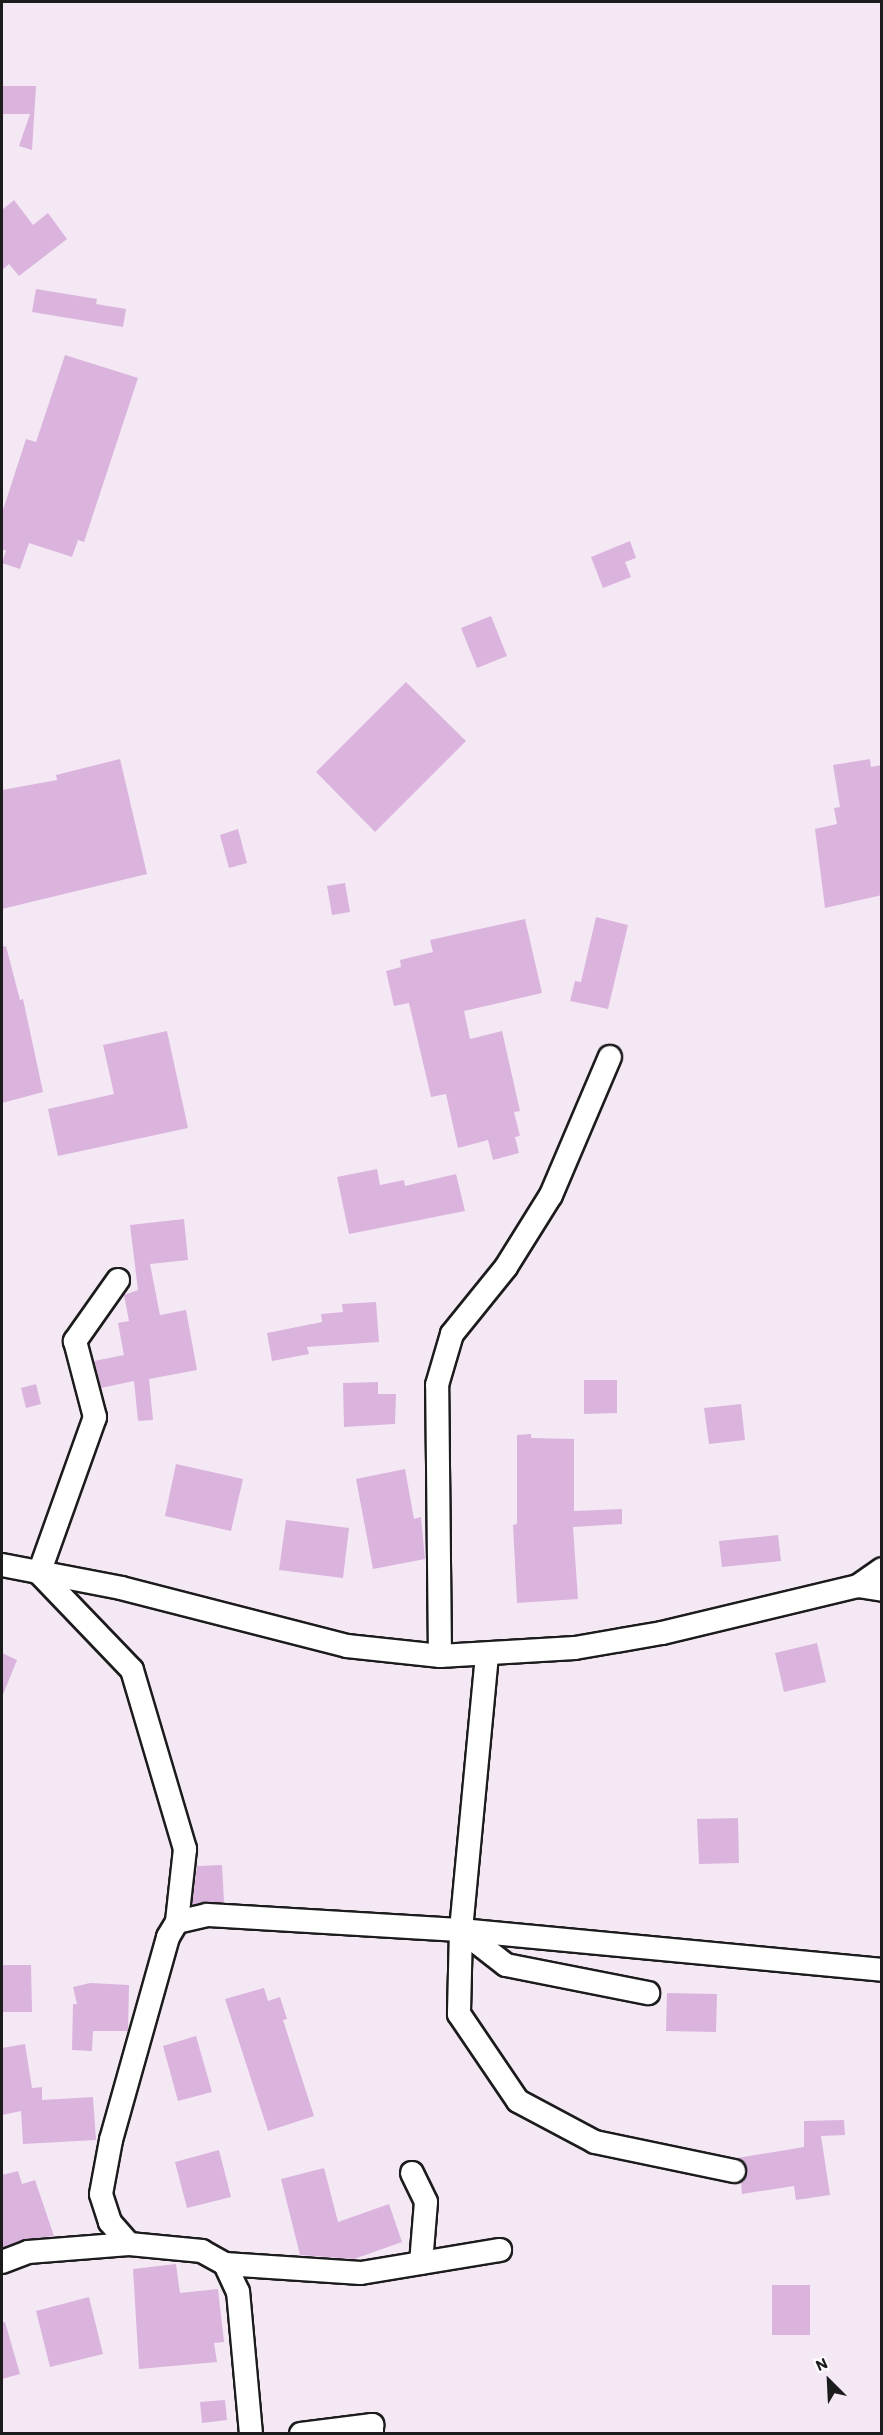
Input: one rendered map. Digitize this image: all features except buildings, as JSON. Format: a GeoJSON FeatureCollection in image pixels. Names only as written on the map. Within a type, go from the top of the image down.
{"type":"FeatureCollection","features":[{"type":"Feature","properties":{"kind":"street"},"geometry":{"type":"LineString","coordinates":[[440,1656],[440,1375],[452,1334],[506,1267],[551,1195],[610,1057]]}},
{"type":"Feature","properties":{"kind":"street"},"geometry":{"type":"LineString","coordinates":[[39,1573],[95,1417],[75,1341],[117,1280]]}},
{"type":"Feature","properties":{"kind":"street"},"geometry":{"type":"LineString","coordinates":[[2,1565],[121,1587],[347,1646],[440,1656],[487,1655],[619,1641],[858,1586],[882,1569]]}},
{"type":"Feature","properties":{"kind":"street"},"geometry":{"type":"LineString","coordinates":[[39,1573],[132,1670],[185,1849],[177,1922],[168,1937],[111,2140],[101,2194],[110,2222],[129,2244]]}},
{"type":"Feature","properties":{"kind":"street"},"geometry":{"type":"LineString","coordinates":[[858,1586],[882,1590]]}},
{"type":"Feature","properties":{"kind":"street"},"geometry":{"type":"LineString","coordinates":[[487,1655],[461,1930],[459,2014],[518,2101],[595,2142],[734,2171]]}},
{"type":"Feature","properties":{"kind":"street"},"geometry":{"type":"LineString","coordinates":[[177,1922],[207,1915],[461,1930],[882,1970]]}},
{"type":"Feature","properties":{"kind":"street"},"geometry":{"type":"LineString","coordinates":[[461,1930],[506,1965],[648,1993]]}},
{"type":"Feature","properties":{"kind":"street"},"geometry":{"type":"LineString","coordinates":[[412,2173],[426,2202],[421,2263]]}},
{"type":"Feature","properties":{"kind":"street"},"geometry":{"type":"LineString","coordinates":[[2,2262],[28,2252],[129,2244],[202,2251],[225,2264],[361,2273],[500,2250]]}},
{"type":"Feature","properties":{"kind":"street"},"geometry":{"type":"LineString","coordinates":[[225,2264],[237,2292],[251,2433]]}},
{"type":"Feature","properties":{"kind":"street"},"geometry":{"type":"LineString","coordinates":[[301,2433],[372,2426],[372,2433]]}}]}
